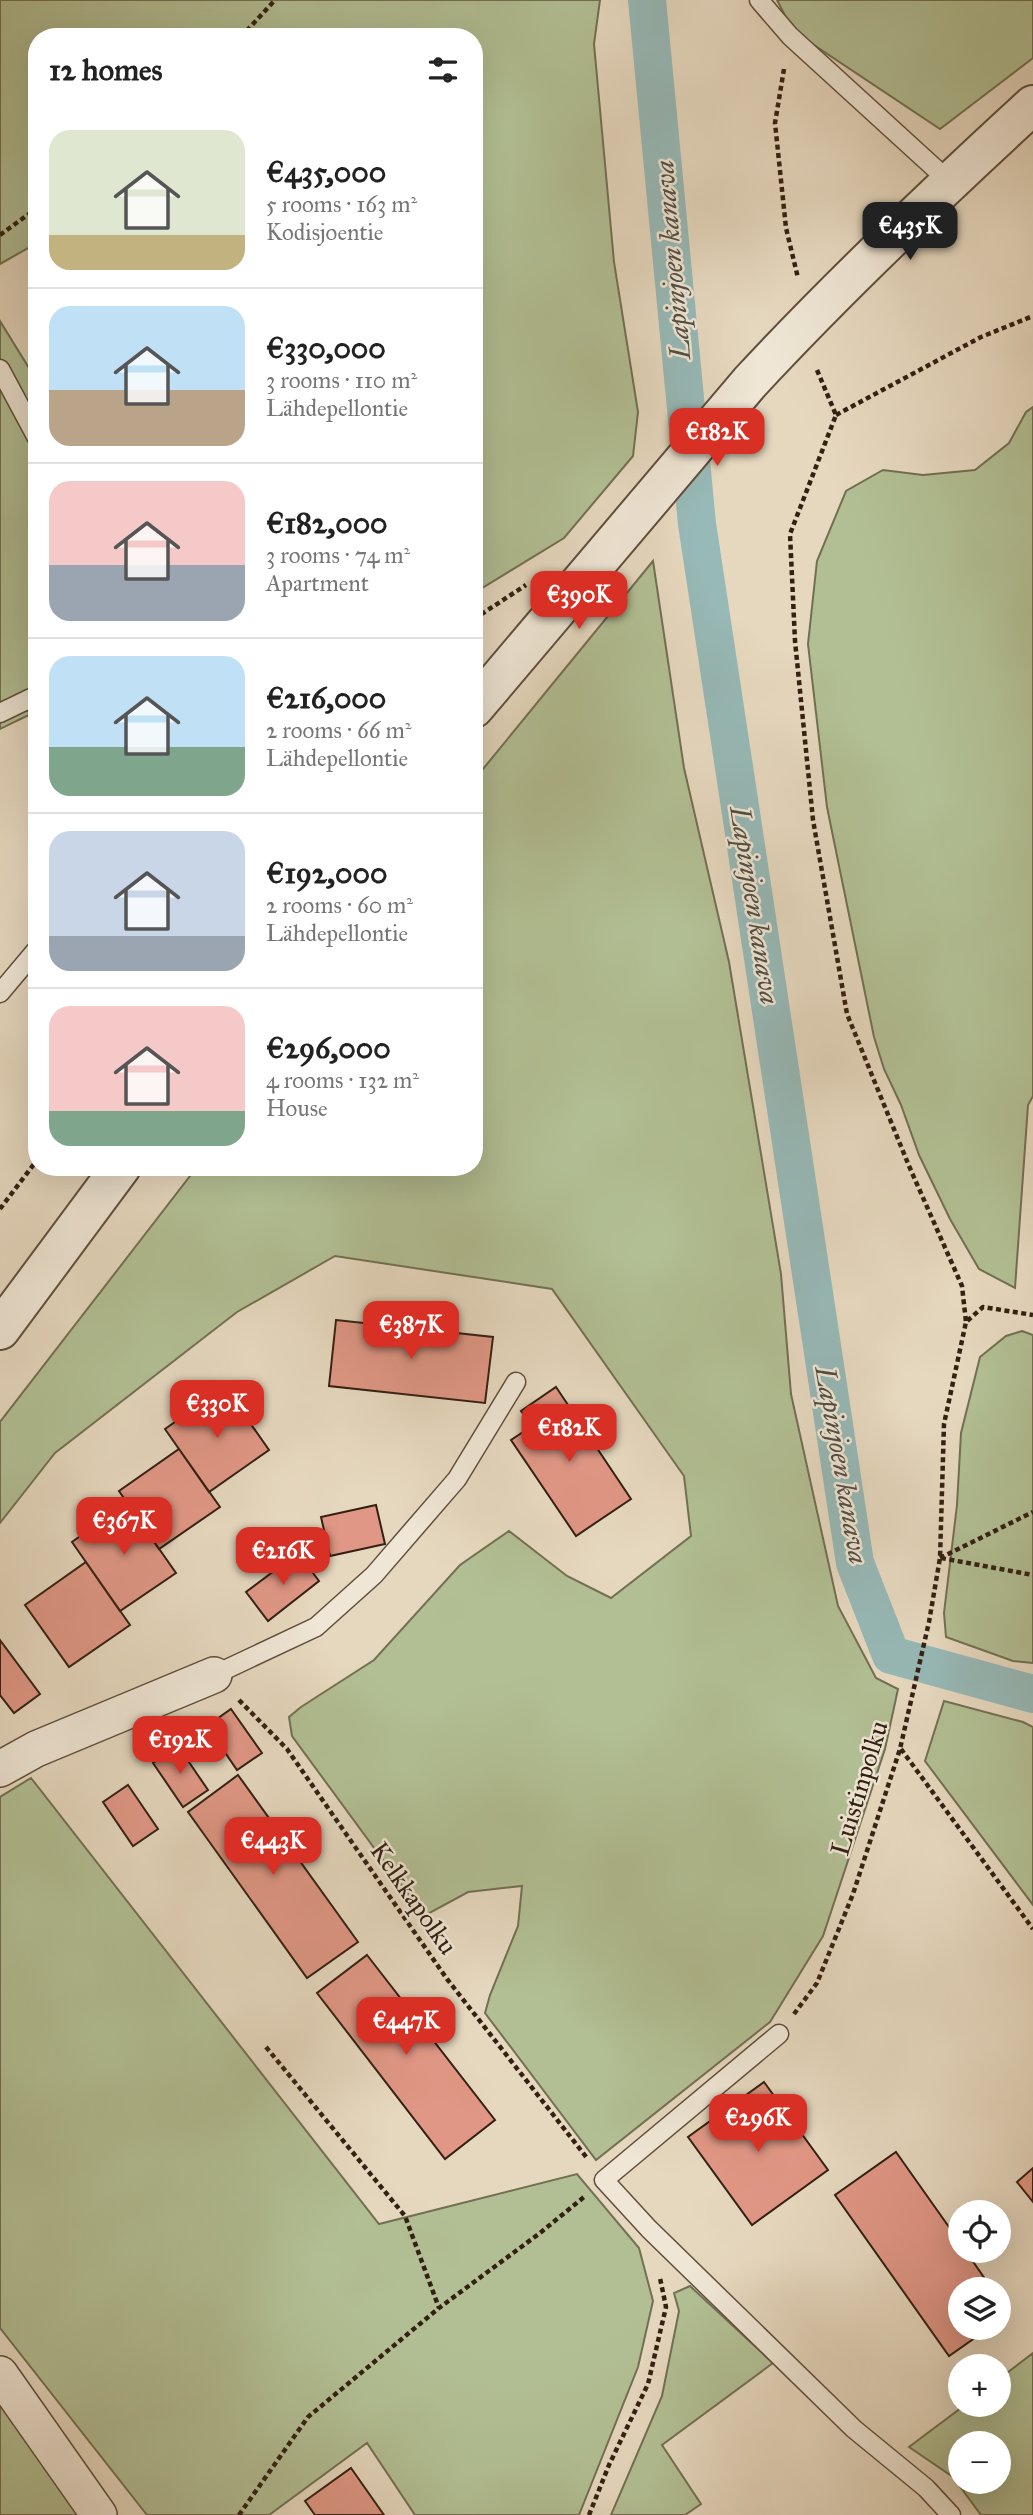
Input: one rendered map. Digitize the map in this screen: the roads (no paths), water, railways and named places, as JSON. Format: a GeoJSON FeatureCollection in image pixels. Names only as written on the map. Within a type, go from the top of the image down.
{"type":"FeatureCollection","features":[{"type":"Feature","properties":{"kind":"street"},"geometry":{"type":"LineString","coordinates":[[483,697],[750,382],[849,279],[1033,105]]}},
{"type":"Feature","properties":{"kind":"street"},"geometry":{"type":"LineString","coordinates":[[0,1330],[114,1176]]}},
{"type":"Feature","properties":{"kind":"street"},"geometry":{"type":"LineString","coordinates":[[0,1769],[36,1749],[214,1675]]}},
{"type":"Feature","properties":{"kind":"street"},"geometry":{"type":"LineString","coordinates":[[0,2374],[99,2515]]}},
{"type":"Feature","properties":{"kind":"lane"},"geometry":{"type":"LineString","coordinates":[[759,0],[790,36],[951,183]]}},
{"type":"Feature","properties":{"kind":"lane"},"geometry":{"type":"LineString","coordinates":[[0,369],[28,421]]}},
{"type":"Feature","properties":{"kind":"lane"},"geometry":{"type":"LineString","coordinates":[[0,713],[28,702]]}},
{"type":"Feature","properties":{"kind":"lane"},"geometry":{"type":"LineString","coordinates":[[0,993],[28,960]]}},
{"type":"Feature","properties":{"kind":"lane"},"geometry":{"type":"LineString","coordinates":[[214,1675],[316,1627],[374,1575],[457,1479],[516,1382]]}},
{"type":"Feature","properties":{"kind":"lane"},"geometry":{"type":"LineString","coordinates":[[779,2034],[604,2180],[649,2229],[854,2429],[926,2488],[951,2515]]}},
{"type":"Feature","properties":{"kind":"waterway","name":"Lapinjoen kanava"},"geometry":{"type":"LineString","coordinates":[[647,0],[697,524],[855,1563],[891,1655],[1033,1694]]}}]}
